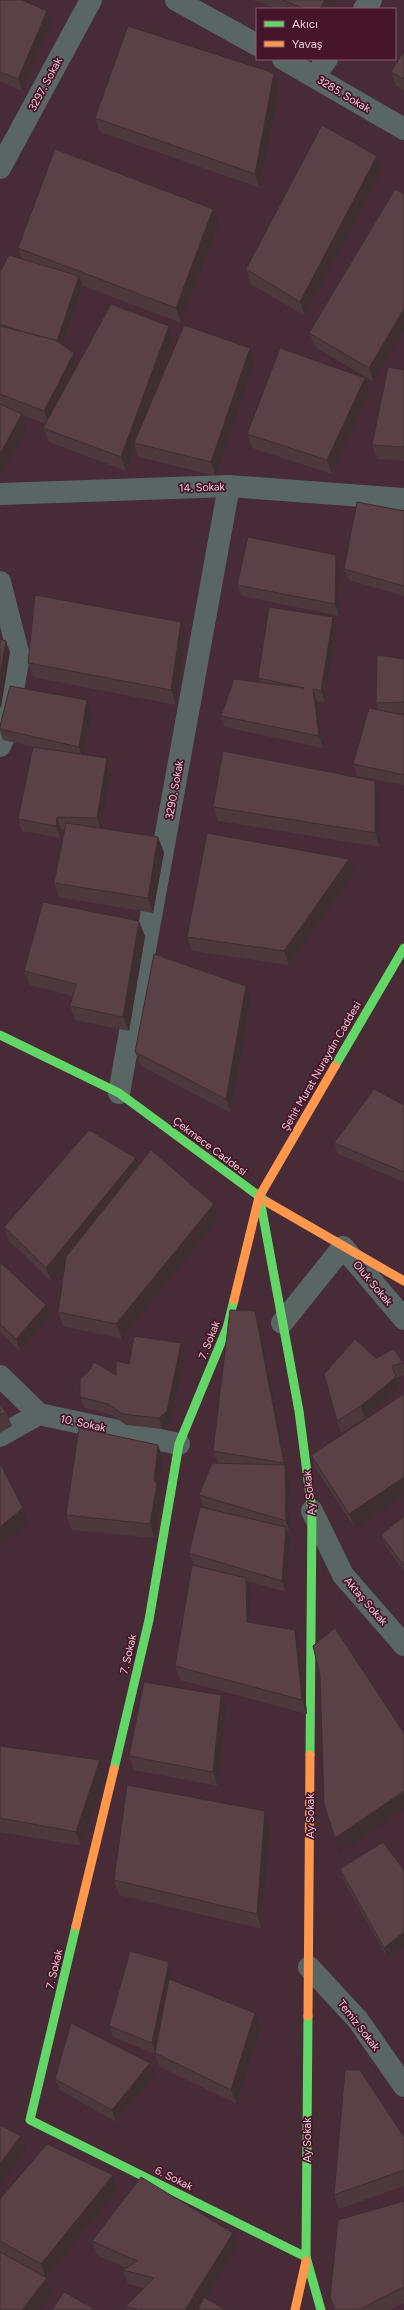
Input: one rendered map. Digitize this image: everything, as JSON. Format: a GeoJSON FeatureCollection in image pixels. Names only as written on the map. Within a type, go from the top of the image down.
{"type":"FeatureCollection","features":[{"type":"Feature","properties":{"kind":"main road","name":"Şehit Murat Nuraydın Caddesi"},"geometry":{"type":"LineString","coordinates":[[259,1197],[404,948]]}},
{"type":"Feature","properties":{"kind":"main road","name":"Çekmece Caddesi"},"geometry":{"type":"LineString","coordinates":[[0,1035],[119,1093],[259,1197],[404,1281]]}},
{"type":"Feature","properties":{"kind":"main road","name":"Ay Sokak"},"geometry":{"type":"LineString","coordinates":[[259,1197],[299,1412],[312,1511],[306,2258],[321,2310]]}},
{"type":"Feature","properties":{"kind":"main road","name":"7. Sokak"},"geometry":{"type":"LineString","coordinates":[[30,2120],[149,1620],[179,1444],[227,1328],[259,1197]]}},
{"type":"Feature","properties":{"kind":"main road","name":"6. Sokak"},"geometry":{"type":"LineString","coordinates":[[30,2120],[306,2258]]}},
{"type":"Feature","properties":{"kind":"main road"},"geometry":{"type":"LineString","coordinates":[[295,2310],[306,2258]]}},
{"type":"Feature","properties":{"kind":"street","name":"3297. Sokak"},"geometry":{"type":"LineString","coordinates":[[0,168],[91,0]]}},
{"type":"Feature","properties":{"kind":"street"},"geometry":{"type":"LineString","coordinates":[[176,0],[256,43]]}},
{"type":"Feature","properties":{"kind":"street"},"geometry":{"type":"LineString","coordinates":[[365,8],[371,0]]}},
{"type":"Feature","properties":{"kind":"street","name":"3285. Sokak"},"geometry":{"type":"LineString","coordinates":[[285,60],[315,76],[404,129]]}},
{"type":"Feature","properties":{"kind":"street"},"geometry":{"type":"LineString","coordinates":[[315,76],[326,60]]}},
{"type":"Feature","properties":{"kind":"street","name":"14. Sokak"},"geometry":{"type":"LineString","coordinates":[[0,494],[229,486],[404,499]]}},
{"type":"Feature","properties":{"kind":"street","name":"3290. Sokak"},"geometry":{"type":"LineString","coordinates":[[119,1093],[229,486]]}},
{"type":"Feature","properties":{"kind":"street"},"geometry":{"type":"LineString","coordinates":[[0,582],[19,656],[4,735],[0,746]]}},
{"type":"Feature","properties":{"kind":"street"},"geometry":{"type":"LineString","coordinates":[[282,1323],[343,1247]]}},
{"type":"Feature","properties":{"kind":"street","name":"Oluk Sokak"},"geometry":{"type":"LineString","coordinates":[[343,1247],[404,1318]]}},
{"type":"Feature","properties":{"kind":"street"},"geometry":{"type":"LineString","coordinates":[[0,1376],[39,1414],[0,1436]]}},
{"type":"Feature","properties":{"kind":"street","name":"10. Sokak"},"geometry":{"type":"LineString","coordinates":[[39,1414],[179,1444]]}},
{"type":"Feature","properties":{"kind":"street","name":"Aktaş Sokak"},"geometry":{"type":"LineString","coordinates":[[312,1511],[343,1575],[404,1645]]}},
{"type":"Feature","properties":{"kind":"street","name":"Temiz Sokak"},"geometry":{"type":"LineString","coordinates":[[309,1967],[358,2020],[404,2086]]}},
{"type":"Feature","properties":{"kind":"building"},"geometry":{"type":"Polygon","coordinates":[[[0,0],[22,0],[47,11],[18,79],[0,72],[0,0]]]}},
{"type":"Feature","properties":{"kind":"building"},"geometry":{"type":"Polygon","coordinates":[[[283,0],[325,0],[321,8],[303,8],[283,0]]]}},
{"type":"Feature","properties":{"kind":"building"},"geometry":{"type":"Polygon","coordinates":[[[128,26],[274,73],[255,174],[95,118],[128,26]]]}},
{"type":"Feature","properties":{"kind":"building"},"geometry":{"type":"Polygon","coordinates":[[[404,51],[404,79],[391,72],[404,51]]]}},
{"type":"Feature","properties":{"kind":"building"},"geometry":{"type":"Polygon","coordinates":[[[322,125],[377,156],[300,302],[246,269],[322,125]]]}},
{"type":"Feature","properties":{"kind":"building"},"geometry":{"type":"Polygon","coordinates":[[[55,149],[213,209],[176,308],[18,248],[55,149]]]}},
{"type":"Feature","properties":{"kind":"building"},"geometry":{"type":"Polygon","coordinates":[[[395,189],[404,194],[404,309],[369,368],[309,333],[395,189]]]}},
{"type":"Feature","properties":{"kind":"building"},"geometry":{"type":"Polygon","coordinates":[[[9,255],[79,276],[57,341],[0,324],[0,272],[9,255]]]}},
{"type":"Feature","properties":{"kind":"building"},"geometry":{"type":"Polygon","coordinates":[[[111,304],[169,326],[121,457],[43,428],[111,304]]]}},
{"type":"Feature","properties":{"kind":"building"},"geometry":{"type":"Polygon","coordinates":[[[184,325],[250,348],[211,462],[134,443],[184,325]]]}},
{"type":"Feature","properties":{"kind":"building"},"geometry":{"type":"Polygon","coordinates":[[[0,326],[55,340],[74,353],[44,411],[0,394],[0,326]]]}},
{"type":"Feature","properties":{"kind":"building"},"geometry":{"type":"Polygon","coordinates":[[[280,348],[365,378],[327,460],[247,434],[280,348]]]}},
{"type":"Feature","properties":{"kind":"building"},"geometry":{"type":"Polygon","coordinates":[[[388,367],[404,370],[404,447],[372,445],[388,367]]]}},
{"type":"Feature","properties":{"kind":"building"},"geometry":{"type":"Polygon","coordinates":[[[0,404],[22,414],[0,454],[0,404]]]}},
{"type":"Feature","properties":{"kind":"building"},"geometry":{"type":"Polygon","coordinates":[[[357,502],[404,511],[404,586],[344,569],[357,502]]]}},
{"type":"Feature","properties":{"kind":"building"},"geometry":{"type":"Polygon","coordinates":[[[248,537],[336,555],[335,604],[237,585],[248,537]]]}},
{"type":"Feature","properties":{"kind":"building"},"geometry":{"type":"Polygon","coordinates":[[[35,595],[181,622],[171,690],[28,663],[35,595]]]}},
{"type":"Feature","properties":{"kind":"building"},"geometry":{"type":"Polygon","coordinates":[[[269,607],[333,617],[321,691],[313,689],[319,736],[221,716],[234,679],[304,688],[258,678],[269,607]]]}},
{"type":"Feature","properties":{"kind":"building"},"geometry":{"type":"Polygon","coordinates":[[[0,639],[6,641],[0,675],[0,639]]]}},
{"type":"Feature","properties":{"kind":"building"},"geometry":{"type":"Polygon","coordinates":[[[377,655],[404,659],[404,702],[376,703],[377,655]]]}},
{"type":"Feature","properties":{"kind":"building"},"geometry":{"type":"Polygon","coordinates":[[[10,686],[87,700],[79,747],[0,729],[10,686]]]}},
{"type":"Feature","properties":{"kind":"building"},"geometry":{"type":"Polygon","coordinates":[[[369,708],[404,715],[404,775],[353,764],[369,708]]]}},
{"type":"Feature","properties":{"kind":"building"},"geometry":{"type":"Polygon","coordinates":[[[33,747],[107,758],[97,818],[57,817],[56,826],[18,819],[33,747]]]}},
{"type":"Feature","properties":{"kind":"building"},"geometry":{"type":"Polygon","coordinates":[[[223,751],[375,781],[375,833],[213,807],[223,751]]]}},
{"type":"Feature","properties":{"kind":"building"},"geometry":{"type":"Polygon","coordinates":[[[66,823],[158,837],[148,898],[54,883],[66,823]]]}},
{"type":"Feature","properties":{"kind":"building"},"geometry":{"type":"Polygon","coordinates":[[[207,833],[349,859],[284,951],[187,937],[207,833]]]}},
{"type":"Feature","properties":{"kind":"building"},"geometry":{"type":"Polygon","coordinates":[[[43,902],[139,921],[123,1017],[70,1006],[76,984],[24,971],[43,902]]]}},
{"type":"Feature","properties":{"kind":"building"},"geometry":{"type":"Polygon","coordinates":[[[154,954],[246,986],[226,1099],[135,1052],[154,954]]]}},
{"type":"Feature","properties":{"kind":"building"},"geometry":{"type":"Polygon","coordinates":[[[374,1089],[404,1105],[404,1172],[334,1143],[374,1089]]]}},
{"type":"Feature","properties":{"kind":"building"},"geometry":{"type":"Polygon","coordinates":[[[89,1130],[136,1158],[46,1268],[4,1227],[89,1130]]]}},
{"type":"Feature","properties":{"kind":"building"},"geometry":{"type":"Polygon","coordinates":[[[151,1150],[214,1204],[116,1324],[58,1312],[66,1257],[151,1150]]]}},
{"type":"Feature","properties":{"kind":"building"},"geometry":{"type":"Polygon","coordinates":[[[0,1262],[46,1305],[16,1339],[0,1324],[0,1262]]]}},
{"type":"Feature","properties":{"kind":"building"},"geometry":{"type":"Polygon","coordinates":[[[230,1310],[255,1311],[284,1463],[213,1451],[230,1310]]]}},
{"type":"Feature","properties":{"kind":"building"},"geometry":{"type":"Polygon","coordinates":[[[134,1336],[181,1343],[167,1411],[159,1418],[122,1414],[108,1404],[80,1397],[80,1379],[89,1371],[94,1362],[116,1375],[116,1361],[129,1364],[134,1336]]]}},
{"type":"Feature","properties":{"kind":"building"},"geometry":{"type":"Polygon","coordinates":[[[355,1339],[376,1358],[394,1349],[403,1363],[392,1366],[396,1377],[361,1406],[337,1421],[324,1374],[355,1339]]]}},
{"type":"Feature","properties":{"kind":"building"},"geometry":{"type":"Polygon","coordinates":[[[404,1394],[404,1477],[349,1514],[311,1455],[404,1394]]]}},
{"type":"Feature","properties":{"kind":"building"},"geometry":{"type":"Polygon","coordinates":[[[0,1404],[6,1412],[0,1415],[0,1404]]]}},
{"type":"Feature","properties":{"kind":"building"},"geometry":{"type":"Polygon","coordinates":[[[79,1428],[158,1445],[154,1480],[157,1484],[150,1524],[66,1515],[79,1428]]]}},
{"type":"Feature","properties":{"kind":"building"},"geometry":{"type":"Polygon","coordinates":[[[0,1463],[23,1508],[0,1527],[0,1463]]]}},
{"type":"Feature","properties":{"kind":"building"},"geometry":{"type":"Polygon","coordinates":[[[212,1463],[285,1465],[286,1521],[199,1495],[212,1463]]]}},
{"type":"Feature","properties":{"kind":"building"},"geometry":{"type":"Polygon","coordinates":[[[200,1507],[286,1527],[282,1581],[189,1553],[200,1507]]]}},
{"type":"Feature","properties":{"kind":"building"},"geometry":{"type":"Polygon","coordinates":[[[404,1516],[404,1566],[381,1535],[404,1516]]]}},
{"type":"Feature","properties":{"kind":"building"},"geometry":{"type":"Polygon","coordinates":[[[192,1565],[246,1578],[247,1622],[295,1630],[302,1700],[175,1666],[192,1565]]]}},
{"type":"Feature","properties":{"kind":"building"},"geometry":{"type":"Polygon","coordinates":[[[335,1628],[404,1733],[404,1791],[335,1838],[324,1804],[320,1675],[313,1646],[335,1628]]]}},
{"type":"Feature","properties":{"kind":"building"},"geometry":{"type":"Polygon","coordinates":[[[144,1682],[221,1695],[213,1772],[129,1756],[144,1682]]]}},
{"type":"Feature","properties":{"kind":"building"},"geometry":{"type":"Polygon","coordinates":[[[0,1746],[100,1760],[76,1832],[0,1818],[0,1746]]]}},
{"type":"Feature","properties":{"kind":"building"},"geometry":{"type":"Polygon","coordinates":[[[127,1785],[265,1811],[257,1914],[114,1880],[127,1785]]]}},
{"type":"Feature","properties":{"kind":"building"},"geometry":{"type":"Polygon","coordinates":[[[383,1842],[404,1870],[404,1932],[384,1948],[340,1869],[383,1842]]]}},
{"type":"Feature","properties":{"kind":"building"},"geometry":{"type":"Polygon","coordinates":[[[130,1951],[169,1962],[152,2043],[109,2026],[130,1951]]]}},
{"type":"Feature","properties":{"kind":"building"},"geometry":{"type":"Polygon","coordinates":[[[169,1979],[255,2013],[231,2090],[155,2053],[169,1979]]]}},
{"type":"Feature","properties":{"kind":"building"},"geometry":{"type":"Polygon","coordinates":[[[71,2023],[150,2063],[112,2110],[55,2079],[71,2023]]]}},
{"type":"Feature","properties":{"kind":"building"},"geometry":{"type":"Polygon","coordinates":[[[345,2070],[360,2070],[404,2137],[404,2170],[334,2195],[345,2070]]]}},
{"type":"Feature","properties":{"kind":"building"},"geometry":{"type":"Polygon","coordinates":[[[0,2125],[21,2136],[0,2164],[0,2125]]]}},
{"type":"Feature","properties":{"kind":"building"},"geometry":{"type":"Polygon","coordinates":[[[47,2144],[113,2175],[41,2264],[0,2241],[0,2199],[47,2144]]]}},
{"type":"Feature","properties":{"kind":"building"},"geometry":{"type":"Polygon","coordinates":[[[141,2177],[233,2233],[185,2310],[138,2310],[126,2306],[154,2278],[123,2270],[137,2261],[92,2241],[141,2177]]]}},
{"type":"Feature","properties":{"kind":"building"},"geometry":{"type":"Polygon","coordinates":[[[404,2201],[404,2287],[358,2310],[336,2310],[330,2298],[338,2220],[404,2201]]]}},
{"type":"Feature","properties":{"kind":"building"},"geometry":{"type":"Polygon","coordinates":[[[0,2252],[47,2278],[22,2310],[0,2310],[0,2252]]]}},
{"type":"Feature","properties":{"kind":"building"},"geometry":{"type":"Polygon","coordinates":[[[64,2292],[96,2310],[52,2310],[64,2292]]]}},
{"type":"Feature","properties":{"kind":"building"},"geometry":{"type":"Polygon","coordinates":[[[204,2297],[226,2310],[198,2310],[204,2297]]]}},
{"type":"Feature","properties":{"kind":"traffic: fast"},"geometry":{"type":"LineString","coordinates":[[335,1066],[404,948]]}},
{"type":"Feature","properties":{"kind":"traffic: fast"},"geometry":{"type":"LineString","coordinates":[[0,1035],[119,1093],[267,1202]]}},
{"type":"Feature","properties":{"kind":"traffic: fast"},"geometry":{"type":"LineString","coordinates":[[261,1205],[299,1411],[312,1511],[310,1755]]}},
{"type":"Feature","properties":{"kind":"traffic: fast"},"geometry":{"type":"LineString","coordinates":[[114,1769],[149,1620],[179,1444],[227,1328],[234,1300]]}},
{"type":"Feature","properties":{"kind":"traffic: fast"},"geometry":{"type":"LineString","coordinates":[[76,1926],[30,2120],[306,2257]]}},
{"type":"Feature","properties":{"kind":"traffic: fast"},"geometry":{"type":"LineString","coordinates":[[308,2016],[306,2257],[321,2310]]}},
{"type":"Feature","properties":{"kind":"traffic: slow"},"geometry":{"type":"LineString","coordinates":[[234,1300],[259,1197],[335,1066]]}},
{"type":"Feature","properties":{"kind":"traffic: slow"},"geometry":{"type":"LineString","coordinates":[[267,1202],[404,1281]]}},
{"type":"Feature","properties":{"kind":"traffic: slow"},"geometry":{"type":"LineString","coordinates":[[308,2016],[310,1755]]}},
{"type":"Feature","properties":{"kind":"traffic: slow"},"geometry":{"type":"LineString","coordinates":[[76,1926],[114,1769]]}},
{"type":"Feature","properties":{"kind":"traffic: slow"},"geometry":{"type":"LineString","coordinates":[[295,2310],[306,2261]]}}]}
